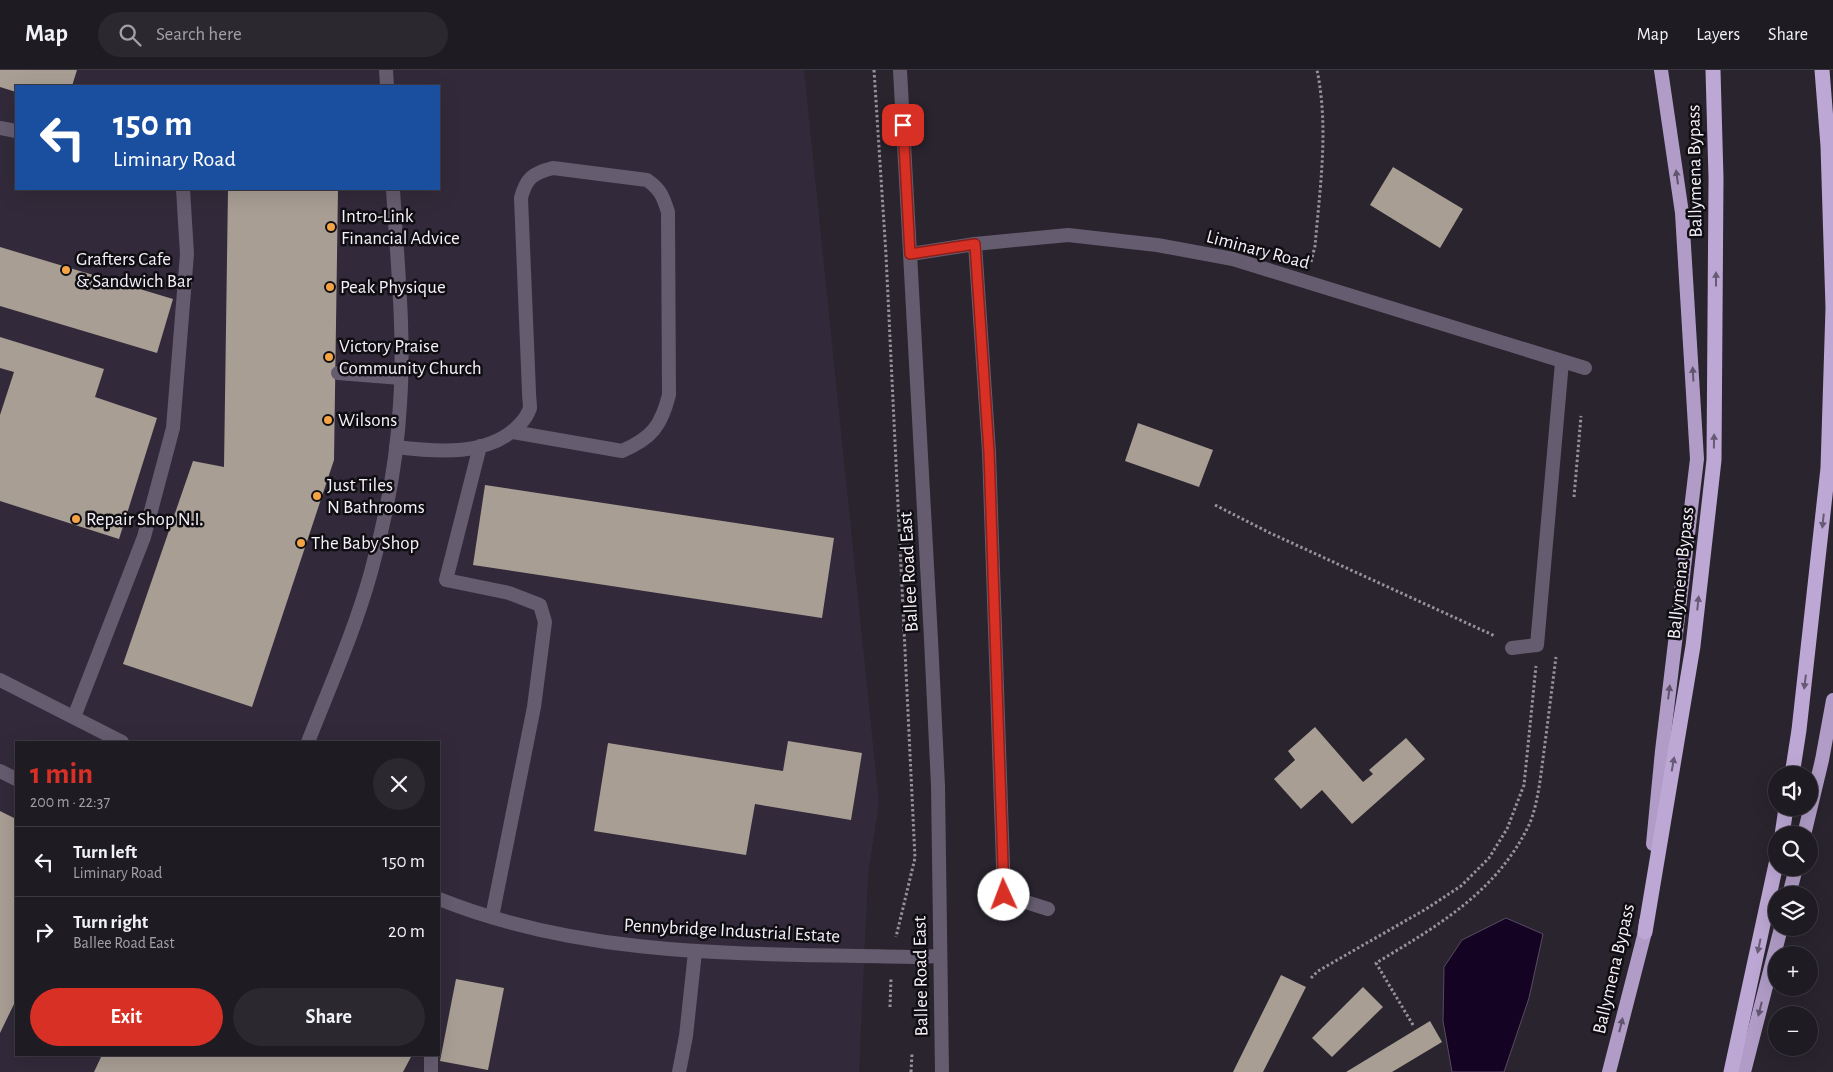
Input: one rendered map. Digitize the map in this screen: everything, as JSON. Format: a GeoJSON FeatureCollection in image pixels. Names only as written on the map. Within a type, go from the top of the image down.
{"type":"FeatureCollection","features":[{"type":"Feature","properties":{"kind":"highway"},"geometry":{"type":"LineString","coordinates":[[1645,932],[1662,751],[1697,459],[1682,213],[1660,70]]}},
{"type":"Feature","properties":{"kind":"highway","name":"Ballymena Bypass"},"geometry":{"type":"LineString","coordinates":[[1609,1072],[1645,932],[1693,646],[1714,460],[1716,178],[1713,70]]}},
{"type":"Feature","properties":{"kind":"highway"},"geometry":{"type":"LineString","coordinates":[[1794,766],[1800,730],[1828,468],[1833,308],[1828,146],[1822,70]]}},
{"type":"Feature","properties":{"kind":"highway"},"geometry":{"type":"LineString","coordinates":[[1806,826],[1822,760],[1833,700]]}},
{"type":"Feature","properties":{"kind":"highway"},"geometry":{"type":"LineString","coordinates":[[1731,1072],[1773,876]]}},
{"type":"Feature","properties":{"kind":"highway"},"geometry":{"type":"LineString","coordinates":[[1744,1072],[1779,936]]}},
{"type":"Feature","properties":{"kind":"street"},"geometry":{"type":"LineString","coordinates":[[386,70],[387,85]]}},
{"type":"Feature","properties":{"kind":"street","name":"Ballee Road East"},"geometry":{"type":"LineString","coordinates":[[900,70],[937,776],[942,1072]]}},
{"type":"Feature","properties":{"kind":"street"},"geometry":{"type":"LineString","coordinates":[[0,128],[15,131]]}},
{"type":"Feature","properties":{"kind":"street"},"geometry":{"type":"LineString","coordinates":[[396,447],[429,451],[480,446],[495,442],[513,432],[525,419],[530,408],[521,204],[524,186],[530,177],[543,170],[553,168],[647,180],[658,188],[668,212],[669,395],[664,415],[650,434],[638,444],[622,450],[513,432]]}},
{"type":"Feature","properties":{"kind":"street"},"geometry":{"type":"LineString","coordinates":[[74,717],[144,537],[173,428],[187,254],[183,190]]}},
{"type":"Feature","properties":{"kind":"street"},"geometry":{"type":"LineString","coordinates":[[308,741],[351,634],[371,573],[385,512],[396,447],[401,378],[399,282],[393,190]]}},
{"type":"Feature","properties":{"kind":"street","name":"Liminary Road"},"geometry":{"type":"LineString","coordinates":[[910,254],[975,244],[1068,236],[1157,245],[1233,259],[1584,368]]}},
{"type":"Feature","properties":{"kind":"street"},"geometry":{"type":"LineString","coordinates":[[975,244],[989,452],[1004,895],[1048,909]]}},
{"type":"Feature","properties":{"kind":"street"},"geometry":{"type":"LineString","coordinates":[[1512,648],[1537,645],[1562,362]]}},
{"type":"Feature","properties":{"kind":"street"},"geometry":{"type":"LineString","coordinates":[[338,374],[401,378]]}},
{"type":"Feature","properties":{"kind":"street"},"geometry":{"type":"LineString","coordinates":[[480,446],[446,580],[510,593],[540,605],[545,622],[534,707],[492,918]]}},
{"type":"Feature","properties":{"kind":"street"},"geometry":{"type":"LineString","coordinates":[[0,680],[120,741]]}},
{"type":"Feature","properties":{"kind":"street"},"geometry":{"type":"LineString","coordinates":[[0,771],[15,778]]}},
{"type":"Feature","properties":{"kind":"street","name":"Pennybridge Industrial Estate"},"geometry":{"type":"LineString","coordinates":[[440,899],[492,918],[573,937],[628,946],[695,952],[939,956]]}},
{"type":"Feature","properties":{"kind":"street"},"geometry":{"type":"LineString","coordinates":[[679,1072],[686,1036],[695,952]]}},
{"type":"Feature","properties":{"kind":"street"},"geometry":{"type":"LineString","coordinates":[[431,1056],[431,1072]]}},
{"type":"Feature","properties":{"kind":"path"},"geometry":{"type":"LineString","coordinates":[[874,70],[886,255],[915,858],[892,956],[890,1007]]}},
{"type":"Feature","properties":{"kind":"path"},"geometry":{"type":"LineString","coordinates":[[1307,282],[1315,246],[1324,137],[1321,87],[1317,70]]}},
{"type":"Feature","properties":{"kind":"path"},"geometry":{"type":"LineString","coordinates":[[1574,498],[1582,410]]}},
{"type":"Feature","properties":{"kind":"path"},"geometry":{"type":"LineString","coordinates":[[1215,506],[1497,637],[1512,648]]}},
{"type":"Feature","properties":{"kind":"path"},"geometry":{"type":"LineString","coordinates":[[1311,978],[1318,971],[1426,909],[1461,886],[1489,858],[1508,829],[1524,785],[1536,680],[1537,645]]}},
{"type":"Feature","properties":{"kind":"path"},"geometry":{"type":"LineString","coordinates":[[1413,1025],[1376,963],[1438,925],[1476,896],[1502,868],[1529,824],[1540,783],[1556,654]]}},
{"type":"Feature","properties":{"kind":"path"},"geometry":{"type":"LineString","coordinates":[[911,1072],[912,1054]]}},
{"type":"Feature","properties":{"kind":"shaded area"},"geometry":{"type":"Polygon","coordinates":[[[0,70],[804,70],[879,803],[868,874],[859,1072],[0,1072],[0,70]]]}},
{"type":"Feature","properties":{"kind":"shaded area"},"geometry":{"type":"Polygon","coordinates":[[[1506,918],[1543,934],[1529,998],[1504,1072],[1452,1072],[1443,1021],[1444,967],[1462,940],[1506,918]]]}},
{"type":"Feature","properties":{"kind":"building"},"geometry":{"type":"Polygon","coordinates":[[[0,70],[77,70],[72,85],[15,85],[15,92],[0,87],[0,70]]]}},
{"type":"Feature","properties":{"kind":"building"},"geometry":{"type":"Polygon","coordinates":[[[1393,167],[1463,209],[1440,248],[1370,205],[1393,167]]]}},
{"type":"Feature","properties":{"kind":"building"},"geometry":{"type":"Polygon","coordinates":[[[228,190],[338,190],[334,460],[252,707],[123,664],[193,461],[224,467],[228,190]]]}},
{"type":"Feature","properties":{"kind":"building"},"geometry":{"type":"Polygon","coordinates":[[[0,247],[173,299],[157,353],[0,306],[0,247]]]}},
{"type":"Feature","properties":{"kind":"building"},"geometry":{"type":"Polygon","coordinates":[[[0,337],[104,369],[95,397],[157,418],[119,539],[0,501],[0,415],[14,372],[0,368],[0,337]]]}},
{"type":"Feature","properties":{"kind":"building"},"geometry":{"type":"Polygon","coordinates":[[[1138,423],[1213,450],[1199,487],[1125,461],[1138,423]]]}},
{"type":"Feature","properties":{"kind":"building"},"geometry":{"type":"Polygon","coordinates":[[[485,485],[834,538],[822,618],[473,565],[485,485]]]}},
{"type":"Feature","properties":{"kind":"building"},"geometry":{"type":"Polygon","coordinates":[[[1315,727],[1363,782],[1373,774],[1369,770],[1406,738],[1425,759],[1352,824],[1322,790],[1301,809],[1274,779],[1295,760],[1288,751],[1315,727]]]}},
{"type":"Feature","properties":{"kind":"building"},"geometry":{"type":"Polygon","coordinates":[[[788,741],[862,753],[851,820],[755,804],[746,855],[594,831],[608,743],[783,771],[788,741]]]}},
{"type":"Feature","properties":{"kind":"building"},"geometry":{"type":"Polygon","coordinates":[[[0,811],[15,818],[15,1002],[0,1033],[0,811]]]}},
{"type":"Feature","properties":{"kind":"building"},"geometry":{"type":"Polygon","coordinates":[[[1281,975],[1306,987],[1263,1072],[1233,1072],[1281,975]]]}},
{"type":"Feature","properties":{"kind":"building"},"geometry":{"type":"Polygon","coordinates":[[[456,979],[504,988],[488,1070],[440,1061],[456,979]]]}},
{"type":"Feature","properties":{"kind":"building"},"geometry":{"type":"Polygon","coordinates":[[[1363,987],[1383,1007],[1332,1057],[1312,1038],[1363,987]]]}},
{"type":"Feature","properties":{"kind":"building"},"geometry":{"type":"Polygon","coordinates":[[[1430,1021],[1442,1042],[1392,1072],[1346,1072],[1430,1021]]]}},
{"type":"Feature","properties":{"kind":"building"},"geometry":{"type":"Polygon","coordinates":[[[102,1056],[411,1056],[403,1072],[94,1072],[102,1056]]]}},
{"type":"Feature","properties":{"kind":"place","name":"Intro-Link Financial Advice"},"geometry":{"type":"Point","coordinates":[331,227]}},
{"type":"Feature","properties":{"kind":"place","name":"Grafters Cafe & Sandwich Bar"},"geometry":{"type":"Point","coordinates":[66,270]}},
{"type":"Feature","properties":{"kind":"place","name":"Peak Physique"},"geometry":{"type":"Point","coordinates":[330,287]}},
{"type":"Feature","properties":{"kind":"place","name":"Victory Praise Community Church"},"geometry":{"type":"Point","coordinates":[329,357]}},
{"type":"Feature","properties":{"kind":"place","name":"Wilsons"},"geometry":{"type":"Point","coordinates":[328,420]}},
{"type":"Feature","properties":{"kind":"place","name":"Just Tiles N Bathrooms"},"geometry":{"type":"Point","coordinates":[317,496]}},
{"type":"Feature","properties":{"kind":"place","name":"Repair Shop N.I."},"geometry":{"type":"Point","coordinates":[76,519]}},
{"type":"Feature","properties":{"kind":"place","name":"The Baby Shop"},"geometry":{"type":"Point","coordinates":[301,543]}},
{"type":"Feature","properties":{"kind":"route"},"geometry":{"type":"LineString","coordinates":[[903,125],[910,254],[975,244],[989,452],[1004,895]]}}]}
